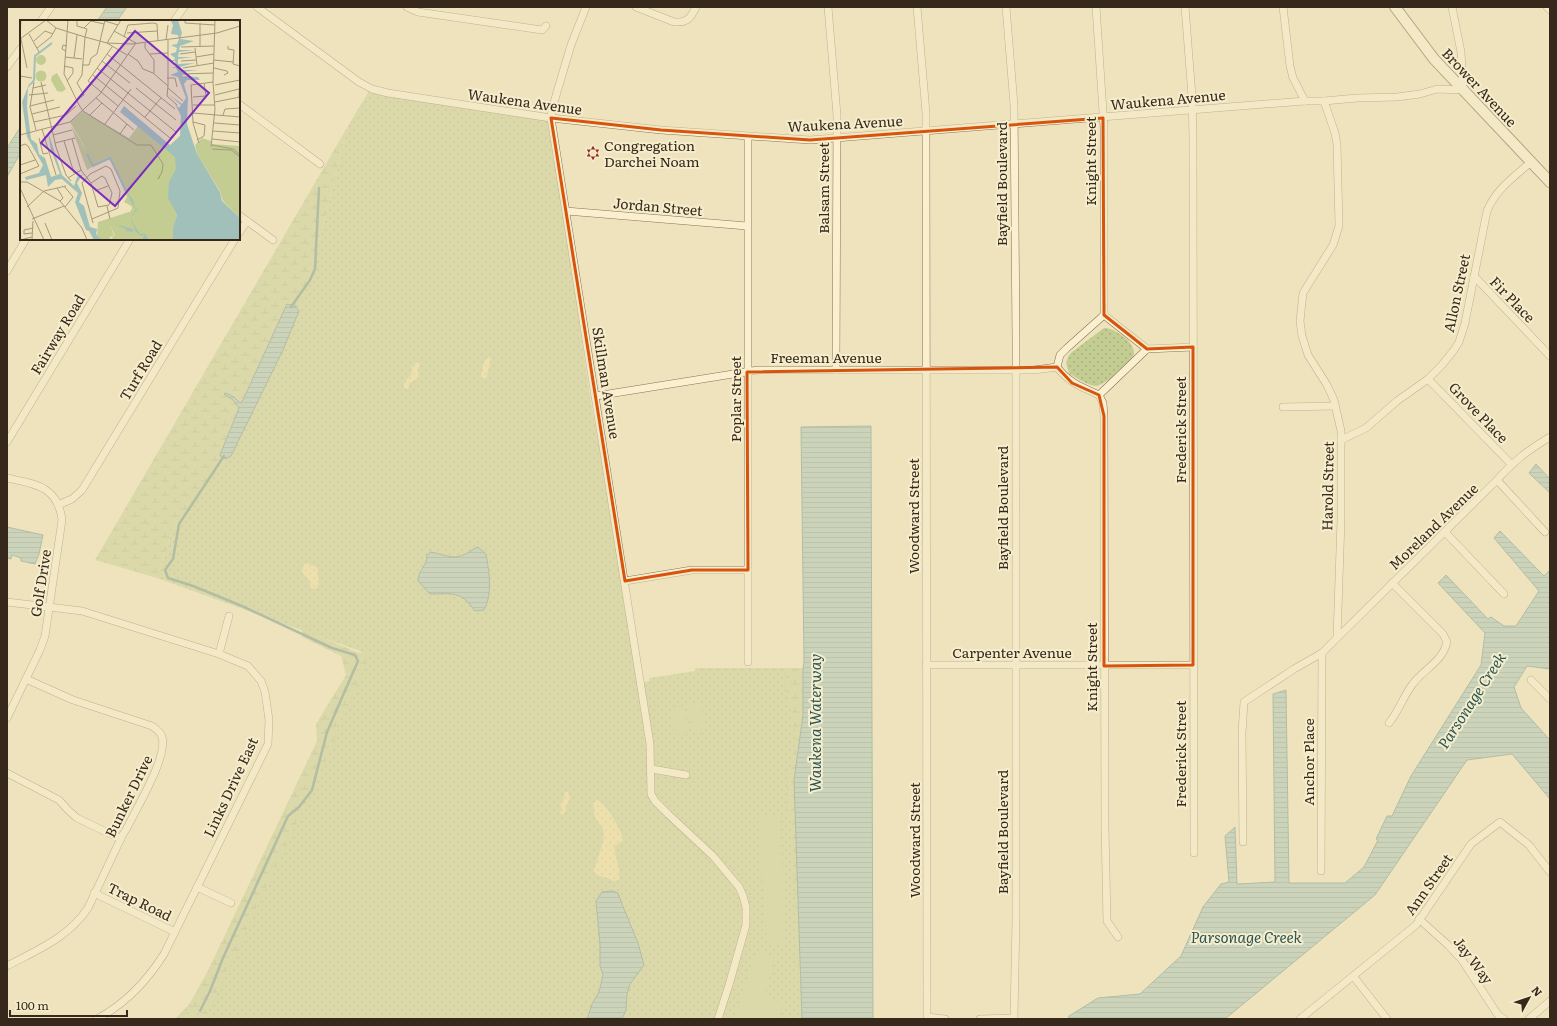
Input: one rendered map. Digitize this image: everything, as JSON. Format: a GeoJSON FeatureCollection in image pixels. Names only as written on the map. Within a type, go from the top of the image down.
{"type":"FeatureCollection","features":[{"type":"Feature","properties":{"kind":"main road","name":"Brower Avenue"},"geometry":{"type":"LineString","coordinates":[[1395,7],[1434,59],[1550,182]]}},
{"type":"Feature","properties":{"kind":"street"},"geometry":{"type":"LineString","coordinates":[[42,20],[51,7]]}},
{"type":"Feature","properties":{"kind":"street"},"geometry":{"type":"LineString","coordinates":[[175,20],[184,7]]}},
{"type":"Feature","properties":{"kind":"street","name":"Waukena Avenue"},"geometry":{"type":"LineString","coordinates":[[257,7],[359,82],[372,89],[551,118],[661,130],[748,136],[810,140],[836,139],[1306,101],[1396,97],[1420,94],[1437,89],[1463,90]]}},
{"type":"Feature","properties":{"kind":"street"},"geometry":{"type":"LineString","coordinates":[[407,7],[418,12],[542,30],[546,26]]}},
{"type":"Feature","properties":{"kind":"street","name":"Skillman Avenue"},"geometry":{"type":"LineString","coordinates":[[586,7],[571,45],[552,109],[551,118],[650,744],[652,769],[651,794],[655,801],[713,856],[739,887],[746,907],[746,926],[718,1019]]}},
{"type":"Feature","properties":{"kind":"street"},"geometry":{"type":"LineString","coordinates":[[636,7],[680,23],[688,20],[692,16],[696,7]]}},
{"type":"Feature","properties":{"kind":"street","name":"Balsam Street"},"geometry":{"type":"LineString","coordinates":[[828,7],[837,115],[836,370]]}},
{"type":"Feature","properties":{"kind":"street","name":"Woodward Street"},"geometry":{"type":"LineString","coordinates":[[917,7],[926,114],[927,1017],[945,1019]]}},
{"type":"Feature","properties":{"kind":"street","name":"Bayfield Boulevard"},"geometry":{"type":"LineString","coordinates":[[980,1019],[1014,1018],[1015,1009],[1016,370],[1014,106],[1006,7]]}},
{"type":"Feature","properties":{"kind":"street","name":"Knight Street"},"geometry":{"type":"LineString","coordinates":[[1096,7],[1104,127],[1104,315]]}},
{"type":"Feature","properties":{"kind":"street","name":"Frederick Street"},"geometry":{"type":"LineString","coordinates":[[1185,7],[1192,110],[1194,853]]}},
{"type":"Feature","properties":{"kind":"street"},"geometry":{"type":"LineString","coordinates":[[1283,7],[1290,66],[1293,78],[1306,101]]}},
{"type":"Feature","properties":{"kind":"street"},"geometry":{"type":"LineString","coordinates":[[1452,7],[1461,52],[1463,90]]}},
{"type":"Feature","properties":{"kind":"street"},"geometry":{"type":"LineString","coordinates":[[1547,7],[1550,10]]}},
{"type":"Feature","properties":{"kind":"street"},"geometry":{"type":"LineString","coordinates":[[7,67],[20,49]]}},
{"type":"Feature","properties":{"kind":"street","name":"Harold Street"},"geometry":{"type":"LineString","coordinates":[[1324,101],[1335,133],[1339,226],[1333,245],[1304,293],[1301,304],[1300,321],[1302,336],[1308,355],[1327,385],[1335,406],[1342,440],[1337,638]]}},
{"type":"Feature","properties":{"kind":"street"},"geometry":{"type":"LineString","coordinates":[[240,105],[320,164]]}},
{"type":"Feature","properties":{"kind":"street","name":"Poplar Street"},"geometry":{"type":"LineString","coordinates":[[748,136],[748,662]]}},
{"type":"Feature","properties":{"kind":"street","name":"Allon Street"},"geometry":{"type":"LineString","coordinates":[[1342,440],[1366,428],[1397,400],[1428,379],[1442,365],[1458,342],[1465,323],[1487,211],[1491,200],[1500,189],[1531,162]]}},
{"type":"Feature","properties":{"kind":"street","name":"Jordan Street"},"geometry":{"type":"LineString","coordinates":[[566,211],[747,226]]}},
{"type":"Feature","properties":{"kind":"street"},"geometry":{"type":"LineString","coordinates":[[240,216],[273,240]]}},
{"type":"Feature","properties":{"kind":"street"},"geometry":{"type":"LineString","coordinates":[[240,232],[247,221]]}},
{"type":"Feature","properties":{"kind":"street"},"geometry":{"type":"LineString","coordinates":[[7,271],[25,240]]}},
{"type":"Feature","properties":{"kind":"street","name":"Fairway Road"},"geometry":{"type":"LineString","coordinates":[[7,442],[129,240]]}},
{"type":"Feature","properties":{"kind":"street","name":"Turf Road"},"geometry":{"type":"LineString","coordinates":[[58,504],[72,499],[82,490],[234,240]]}},
{"type":"Feature","properties":{"kind":"street","name":"Fir Place"},"geometry":{"type":"LineString","coordinates":[[1474,276],[1550,356]]}},
{"type":"Feature","properties":{"kind":"street"},"geometry":{"type":"LineString","coordinates":[[1148,349],[1099,395],[1072,383],[1064,377],[1057,367],[1060,355],[1104,315],[1148,349],[1192,347]]}},
{"type":"Feature","properties":{"kind":"street","name":"Freeman Avenue"},"geometry":{"type":"LineString","coordinates":[[596,396],[758,370],[1034,370],[1057,367]]}},
{"type":"Feature","properties":{"kind":"street","name":"Grove Place"},"geometry":{"type":"LineString","coordinates":[[1428,379],[1511,464]]}},
{"type":"Feature","properties":{"kind":"street","name":"Knight Street"},"geometry":{"type":"LineString","coordinates":[[1099,395],[1103,403],[1104,416],[1104,666],[1107,921],[1118,937]]}},
{"type":"Feature","properties":{"kind":"street"},"geometry":{"type":"LineString","coordinates":[[1283,408],[1335,406]]}},
{"type":"Feature","properties":{"kind":"street","name":"Moreland Avenue"},"geometry":{"type":"LineString","coordinates":[[1337,638],[1497,480],[1511,464],[1528,450],[1550,437]]}},
{"type":"Feature","properties":{"kind":"street"},"geometry":{"type":"LineString","coordinates":[[7,478],[42,487],[52,495],[58,504]]}},
{"type":"Feature","properties":{"kind":"street"},"geometry":{"type":"LineString","coordinates":[[1497,480],[1544,532]]}},
{"type":"Feature","properties":{"kind":"street","name":"Golf Drive"},"geometry":{"type":"LineString","coordinates":[[7,718],[26,680],[45,636],[61,525],[61,512],[58,504]]}},
{"type":"Feature","properties":{"kind":"street"},"geometry":{"type":"LineString","coordinates":[[1445,532],[1504,594]]}},
{"type":"Feature","properties":{"kind":"street"},"geometry":{"type":"LineString","coordinates":[[625,581],[692,570],[748,570]]}},
{"type":"Feature","properties":{"kind":"street"},"geometry":{"type":"LineString","coordinates":[[1389,723],[1397,713],[1412,685],[1441,657],[1445,651],[1447,642],[1443,634],[1392,583]]}},
{"type":"Feature","properties":{"kind":"street","name":"Links Drive East"},"geometry":{"type":"LineString","coordinates":[[7,602],[82,611],[219,654],[248,666],[261,681],[265,692],[269,720],[268,744],[164,954],[142,984],[129,997],[97,1019]]}},
{"type":"Feature","properties":{"kind":"street"},"geometry":{"type":"LineString","coordinates":[[219,654],[229,616]]}},
{"type":"Feature","properties":{"kind":"street"},"geometry":{"type":"LineString","coordinates":[[1243,842],[1242,733],[1244,702],[1322,653],[1337,638]]}},
{"type":"Feature","properties":{"kind":"street","name":"Anchor Place"},"geometry":{"type":"LineString","coordinates":[[1321,871],[1322,653]]}},
{"type":"Feature","properties":{"kind":"street","name":"Carpenter Avenue"},"geometry":{"type":"LineString","coordinates":[[926,665],[1193,665]]}},
{"type":"Feature","properties":{"kind":"street","name":"Bunker Drive"},"geometry":{"type":"LineString","coordinates":[[7,966],[65,934],[81,918],[161,758],[164,745],[160,733],[152,726],[73,700],[26,680]]}},
{"type":"Feature","properties":{"kind":"street"},"geometry":{"type":"LineString","coordinates":[[1531,680],[1550,699]]}},
{"type":"Feature","properties":{"kind":"street"},"geometry":{"type":"LineString","coordinates":[[652,769],[686,775]]}},
{"type":"Feature","properties":{"kind":"street"},"geometry":{"type":"LineString","coordinates":[[7,773],[59,800],[77,818],[121,839]]}},
{"type":"Feature","properties":{"kind":"street","name":"Ann Street"},"geometry":{"type":"LineString","coordinates":[[1300,1019],[1416,925],[1471,844],[1500,822],[1529,845],[1550,872]]}},
{"type":"Feature","properties":{"kind":"street"},"geometry":{"type":"LineString","coordinates":[[197,887],[231,904]]}},
{"type":"Feature","properties":{"kind":"street","name":"Trap Road"},"geometry":{"type":"LineString","coordinates":[[94,894],[175,932]]}},
{"type":"Feature","properties":{"kind":"street","name":"Jay Way"},"geometry":{"type":"LineString","coordinates":[[1419,919],[1462,960],[1498,1015],[1504,1019]]}},
{"type":"Feature","properties":{"kind":"street"},"geometry":{"type":"LineString","coordinates":[[1353,976],[1387,1019]]}},
{"type":"Feature","properties":{"kind":"street"},"geometry":{"type":"LineString","coordinates":[[1529,1019],[1550,1000]]}},
{"type":"Feature","properties":{"kind":"highlighted area"},"geometry":{"type":"Polygon","coordinates":[[[551,118],[661,130],[810,140],[1103,118],[1104,315],[1147,349],[1193,347],[1193,665],[1104,666],[1104,416],[1099,395],[1072,383],[1057,367],[747,372],[748,570],[692,570],[625,581],[551,118]]]}},
{"type":"Feature","properties":{"kind":"green space"},"geometry":{"type":"Polygon","coordinates":[[[369,91],[550,120],[589,390],[641,683],[650,681],[649,678],[695,671],[695,668],[804,668],[805,1019],[175,1019],[190,1003],[224,942],[368,654],[157,578],[172,530],[226,459],[231,456],[283,349],[299,310],[319,241],[348,126],[369,91]]]}},
{"type":"Feature","properties":{"kind":"green space"},"geometry":{"type":"Polygon","coordinates":[[[348,126],[319,241],[299,311],[295,306],[287,304],[243,400],[240,403],[227,393],[225,395],[233,400],[239,408],[220,455],[226,459],[172,530],[157,578],[95,560],[348,126]]]}},
{"type":"Feature","properties":{"kind":"green space"},"geometry":{"type":"Polygon","coordinates":[[[1104,328],[1112,329],[1123,336],[1132,346],[1134,354],[1129,363],[1117,373],[1104,383],[1095,386],[1085,383],[1070,374],[1066,362],[1072,352],[1104,328]]]}},
{"type":"Feature","properties":{"kind":"green space"},"geometry":{"type":"Polygon","coordinates":[[[302,629],[359,653],[367,651],[370,654],[322,769],[205,1019],[198,1019],[203,1009],[200,1008],[193,1019],[180,1019],[193,1002],[317,741],[316,724],[346,675],[341,656],[302,637],[302,629]]]}},
{"type":"Feature","properties":{"kind":"green space"},"geometry":{"type":"Polygon","coordinates":[[[785,668],[803,669],[803,715],[794,780],[802,1019],[800,1019],[794,856],[787,788],[796,737],[787,697],[785,668]]]}},
{"type":"Feature","properties":{"kind":"green space"},"geometry":{"type":"Polygon","coordinates":[[[701,704],[705,731],[692,733],[689,705],[701,704]]]}},
{"type":"Feature","properties":{"kind":"green space"},"geometry":{"type":"Polygon","coordinates":[[[684,706],[688,733],[675,735],[671,707],[684,706]]]}},
{"type":"Feature","properties":{"kind":"green space"},"geometry":{"type":"Polygon","coordinates":[[[780,816],[785,943],[767,945],[758,817],[780,816]]]}},
{"type":"Feature","properties":{"kind":"green space"},"geometry":{"type":"Polygon","coordinates":[[[757,951],[775,958],[764,997],[783,1003],[778,1019],[733,1019],[757,951]]]}},
{"type":"Feature","properties":{"kind":"sand"},"geometry":{"type":"Polygon","coordinates":[[[489,357],[491,359],[487,377],[483,379],[481,376],[483,365],[489,357]]]}},
{"type":"Feature","properties":{"kind":"sand"},"geometry":{"type":"Polygon","coordinates":[[[417,362],[420,363],[418,370],[419,377],[410,383],[408,389],[406,389],[403,386],[412,374],[412,367],[417,362]]]}},
{"type":"Feature","properties":{"kind":"sand"},"geometry":{"type":"Polygon","coordinates":[[[306,563],[317,567],[319,584],[316,589],[311,588],[309,580],[302,572],[303,566],[306,563]]]}},
{"type":"Feature","properties":{"kind":"sand"},"geometry":{"type":"Polygon","coordinates":[[[565,792],[568,792],[570,798],[566,806],[566,810],[562,815],[560,813],[562,808],[560,804],[564,799],[565,792]]]}},
{"type":"Feature","properties":{"kind":"sand"},"geometry":{"type":"Polygon","coordinates":[[[597,800],[601,802],[613,818],[620,830],[623,840],[615,846],[619,879],[615,881],[596,874],[594,871],[604,839],[603,829],[595,817],[593,803],[597,800]]]}},
{"type":"Feature","properties":{"kind":"water"},"geometry":{"type":"Polygon","coordinates":[[[107,7],[127,7],[118,20],[98,20],[107,7]]]}},
{"type":"Feature","properties":{"kind":"water"},"geometry":{"type":"Polygon","coordinates":[[[20,128],[20,154],[7,177],[7,148],[20,128]]]}},
{"type":"Feature","properties":{"kind":"water"},"geometry":{"type":"Polygon","coordinates":[[[287,304],[295,306],[299,311],[283,350],[231,456],[226,459],[220,455],[239,408],[233,400],[224,394],[226,393],[234,397],[240,403],[243,400],[287,304]]]}},
{"type":"Feature","properties":{"kind":"water","name":"Waukena Waterway"},"geometry":{"type":"Polygon","coordinates":[[[871,426],[873,1019],[802,1019],[794,780],[803,715],[804,661],[801,427],[871,426]]]}},
{"type":"Feature","properties":{"kind":"water"},"geometry":{"type":"Polygon","coordinates":[[[1536,464],[1550,479],[1550,493],[1529,473],[1536,464]]]}},
{"type":"Feature","properties":{"kind":"water"},"geometry":{"type":"Polygon","coordinates":[[[7,527],[43,535],[35,564],[21,561],[21,558],[12,555],[11,559],[7,558],[7,527]]]}},
{"type":"Feature","properties":{"kind":"water","name":"Parsonage Creek"},"geometry":{"type":"Polygon","coordinates":[[[1500,531],[1544,576],[1550,570],[1550,669],[1527,666],[1514,687],[1521,708],[1550,740],[1550,799],[1512,754],[1467,760],[1375,895],[1225,1019],[1068,1019],[1069,1016],[1098,998],[1140,994],[1181,956],[1203,907],[1221,884],[1229,882],[1225,836],[1235,827],[1237,884],[1275,882],[1273,694],[1286,690],[1289,883],[1345,883],[1364,867],[1378,840],[1376,839],[1387,816],[1392,816],[1411,776],[1481,665],[1485,633],[1438,583],[1446,575],[1488,619],[1491,617],[1504,626],[1516,626],[1539,591],[1494,538],[1500,531]]]}},
{"type":"Feature","properties":{"kind":"water"},"geometry":{"type":"Polygon","coordinates":[[[478,547],[486,554],[489,575],[489,597],[484,610],[475,611],[465,599],[460,596],[450,594],[430,594],[418,581],[419,574],[426,563],[427,555],[431,552],[455,557],[465,554],[478,547]]]}},
{"type":"Feature","properties":{"kind":"water"},"geometry":{"type":"Polygon","coordinates":[[[613,891],[618,893],[638,943],[644,965],[630,984],[627,994],[626,1010],[622,1019],[587,1019],[592,1004],[599,992],[603,975],[600,966],[600,944],[596,901],[602,892],[613,891]]]}},
{"type":"Feature","properties":{"kind":"waterway"},"geometry":{"type":"LineString","coordinates":[[291,307],[310,280],[315,269],[319,188]]}},
{"type":"Feature","properties":{"kind":"waterway"},"geometry":{"type":"LineString","coordinates":[[200,1011],[288,816],[299,807],[312,790],[327,732],[358,661],[355,655],[332,648],[242,606],[193,586],[168,578],[165,570],[173,559],[179,524],[224,456]]}},
{"type":"Feature","properties":{"kind":"place","name":"Congregation Darchei Noam"},"geometry":{"type":"Point","coordinates":[593,153]}}]}
